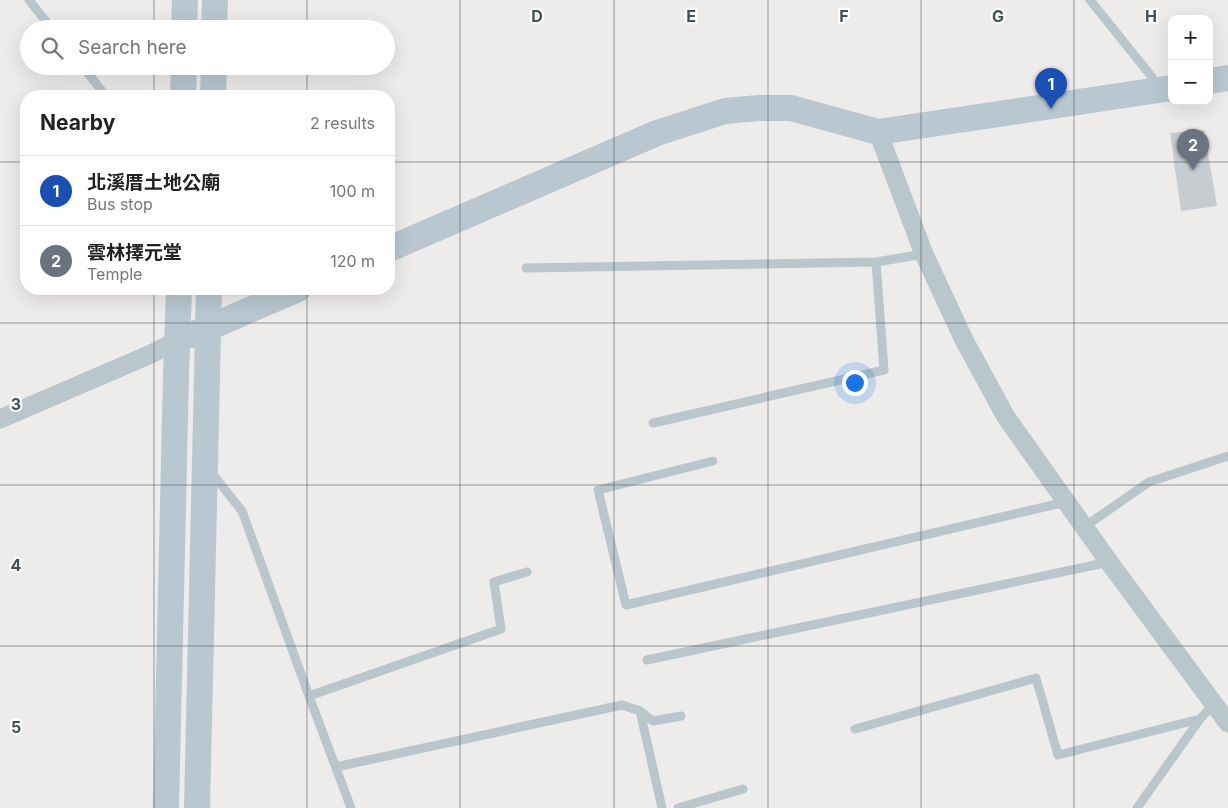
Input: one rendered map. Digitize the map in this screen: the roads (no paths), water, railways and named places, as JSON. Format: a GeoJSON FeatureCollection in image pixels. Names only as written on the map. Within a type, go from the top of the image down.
{"type":"FeatureCollection","features":[{"type":"Feature","properties":{"kind":"main road"},"geometry":{"type":"LineString","coordinates":[[184,20],[185,0]]}},
{"type":"Feature","properties":{"kind":"main road"},"geometry":{"type":"LineString","coordinates":[[214,20],[215,0]]}},
{"type":"Feature","properties":{"kind":"main road"},"geometry":{"type":"LineString","coordinates":[[183,90],[184,75]]}},
{"type":"Feature","properties":{"kind":"main road"},"geometry":{"type":"LineString","coordinates":[[213,90],[214,75]]}},
{"type":"Feature","properties":{"kind":"main road"},"geometry":{"type":"LineString","coordinates":[[1213,81],[1228,78]]}},
{"type":"Feature","properties":{"kind":"main road"},"geometry":{"type":"LineString","coordinates":[[395,246],[657,133],[725,111],[791,108],[878,132],[1124,97],[1167,88]]}},
{"type":"Feature","properties":{"kind":"main road"},"geometry":{"type":"LineString","coordinates":[[166,808],[180,295]]}},
{"type":"Feature","properties":{"kind":"main road"},"geometry":{"type":"LineString","coordinates":[[197,808],[208,295]]}},
{"type":"Feature","properties":{"kind":"main road"},"geometry":{"type":"LineString","coordinates":[[177,341],[285,295]]}},
{"type":"Feature","properties":{"kind":"street"},"geometry":{"type":"LineString","coordinates":[[878,132],[924,254],[964,340],[1006,416],[1109,562],[1228,723]]}},
{"type":"Feature","properties":{"kind":"street"},"geometry":{"type":"LineString","coordinates":[[0,419],[177,341]]}},
{"type":"Feature","properties":{"kind":"lane"},"geometry":{"type":"LineString","coordinates":[[29,0],[45,20]]}},
{"type":"Feature","properties":{"kind":"lane"},"geometry":{"type":"LineString","coordinates":[[1090,0],[1167,88]]}},
{"type":"Feature","properties":{"kind":"lane"},"geometry":{"type":"LineString","coordinates":[[89,75],[101,90]]}},
{"type":"Feature","properties":{"kind":"lane"},"geometry":{"type":"LineString","coordinates":[[526,268],[876,262],[924,254]]}},
{"type":"Feature","properties":{"kind":"lane"},"geometry":{"type":"LineString","coordinates":[[653,422],[884,370],[876,262]]}},
{"type":"Feature","properties":{"kind":"lane"},"geometry":{"type":"LineString","coordinates":[[1084,527],[1149,482],[1228,456]]}},
{"type":"Feature","properties":{"kind":"lane"},"geometry":{"type":"LineString","coordinates":[[712,461],[598,490],[626,605],[1066,502]]}},
{"type":"Feature","properties":{"kind":"lane"},"geometry":{"type":"LineString","coordinates":[[205,465],[242,511],[351,808]]}},
{"type":"Feature","properties":{"kind":"lane"},"geometry":{"type":"LineString","coordinates":[[647,660],[1109,562]]}},
{"type":"Feature","properties":{"kind":"lane"},"geometry":{"type":"LineString","coordinates":[[309,696],[500,629],[494,582],[527,572]]}},
{"type":"Feature","properties":{"kind":"lane"},"geometry":{"type":"LineString","coordinates":[[855,729],[1036,678],[1058,755],[1200,719]]}},
{"type":"Feature","properties":{"kind":"lane"},"geometry":{"type":"LineString","coordinates":[[1137,808],[1200,719],[1214,704]]}},
{"type":"Feature","properties":{"kind":"lane"},"geometry":{"type":"LineString","coordinates":[[336,767],[622,705],[640,712],[654,721],[681,716]]}},
{"type":"Feature","properties":{"kind":"lane"},"geometry":{"type":"LineString","coordinates":[[640,712],[662,808]]}},
{"type":"Feature","properties":{"kind":"lane"},"geometry":{"type":"LineString","coordinates":[[678,808],[743,789]]}},
{"type":"Feature","properties":{"kind":"place","name":"北溪厝土地公廟"},"geometry":{"type":"Point","coordinates":[1051,109]}},
{"type":"Feature","properties":{"kind":"place","name":"雲林擇元堂"},"geometry":{"type":"Point","coordinates":[1193,170]}}]}
